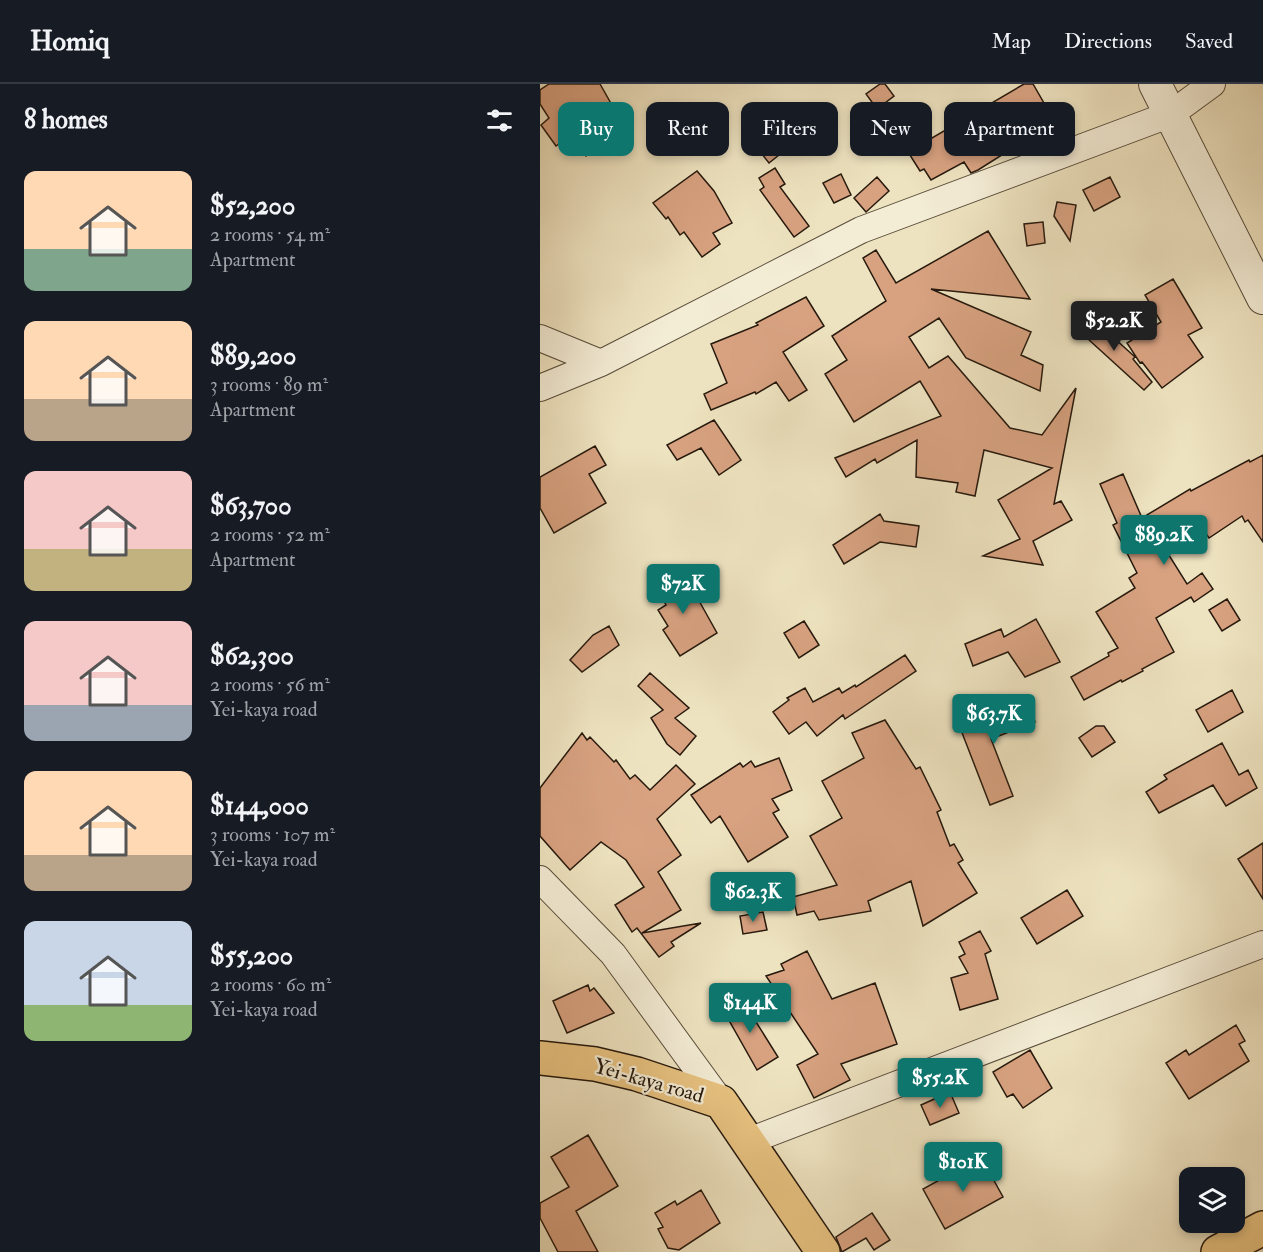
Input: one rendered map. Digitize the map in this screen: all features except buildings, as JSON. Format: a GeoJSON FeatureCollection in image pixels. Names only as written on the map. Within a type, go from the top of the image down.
{"type":"FeatureCollection","features":[{"type":"Feature","properties":{"kind":"main road","name":"Yei-kaya road"},"geometry":{"type":"LineString","coordinates":[[540,1058],[616,1069],[721,1102],[823,1252]]}},
{"type":"Feature","properties":{"kind":"main road"},"geometry":{"type":"LineString","coordinates":[[1218,1252],[1263,1228]]}},
{"type":"Feature","properties":{"kind":"street"},"geometry":{"type":"LineString","coordinates":[[1155,84],[1263,298]]}},
{"type":"Feature","properties":{"kind":"street"},"geometry":{"type":"LineString","coordinates":[[540,388],[601,363],[861,230],[1171,114],[1212,84]]}},
{"type":"Feature","properties":{"kind":"street"},"geometry":{"type":"LineString","coordinates":[[540,338],[601,363]]}},
{"type":"Feature","properties":{"kind":"street"},"geometry":{"type":"LineString","coordinates":[[540,879],[613,954],[721,1102]]}},
{"type":"Feature","properties":{"kind":"street"},"geometry":{"type":"LineString","coordinates":[[749,1140],[1263,945]]}}]}
